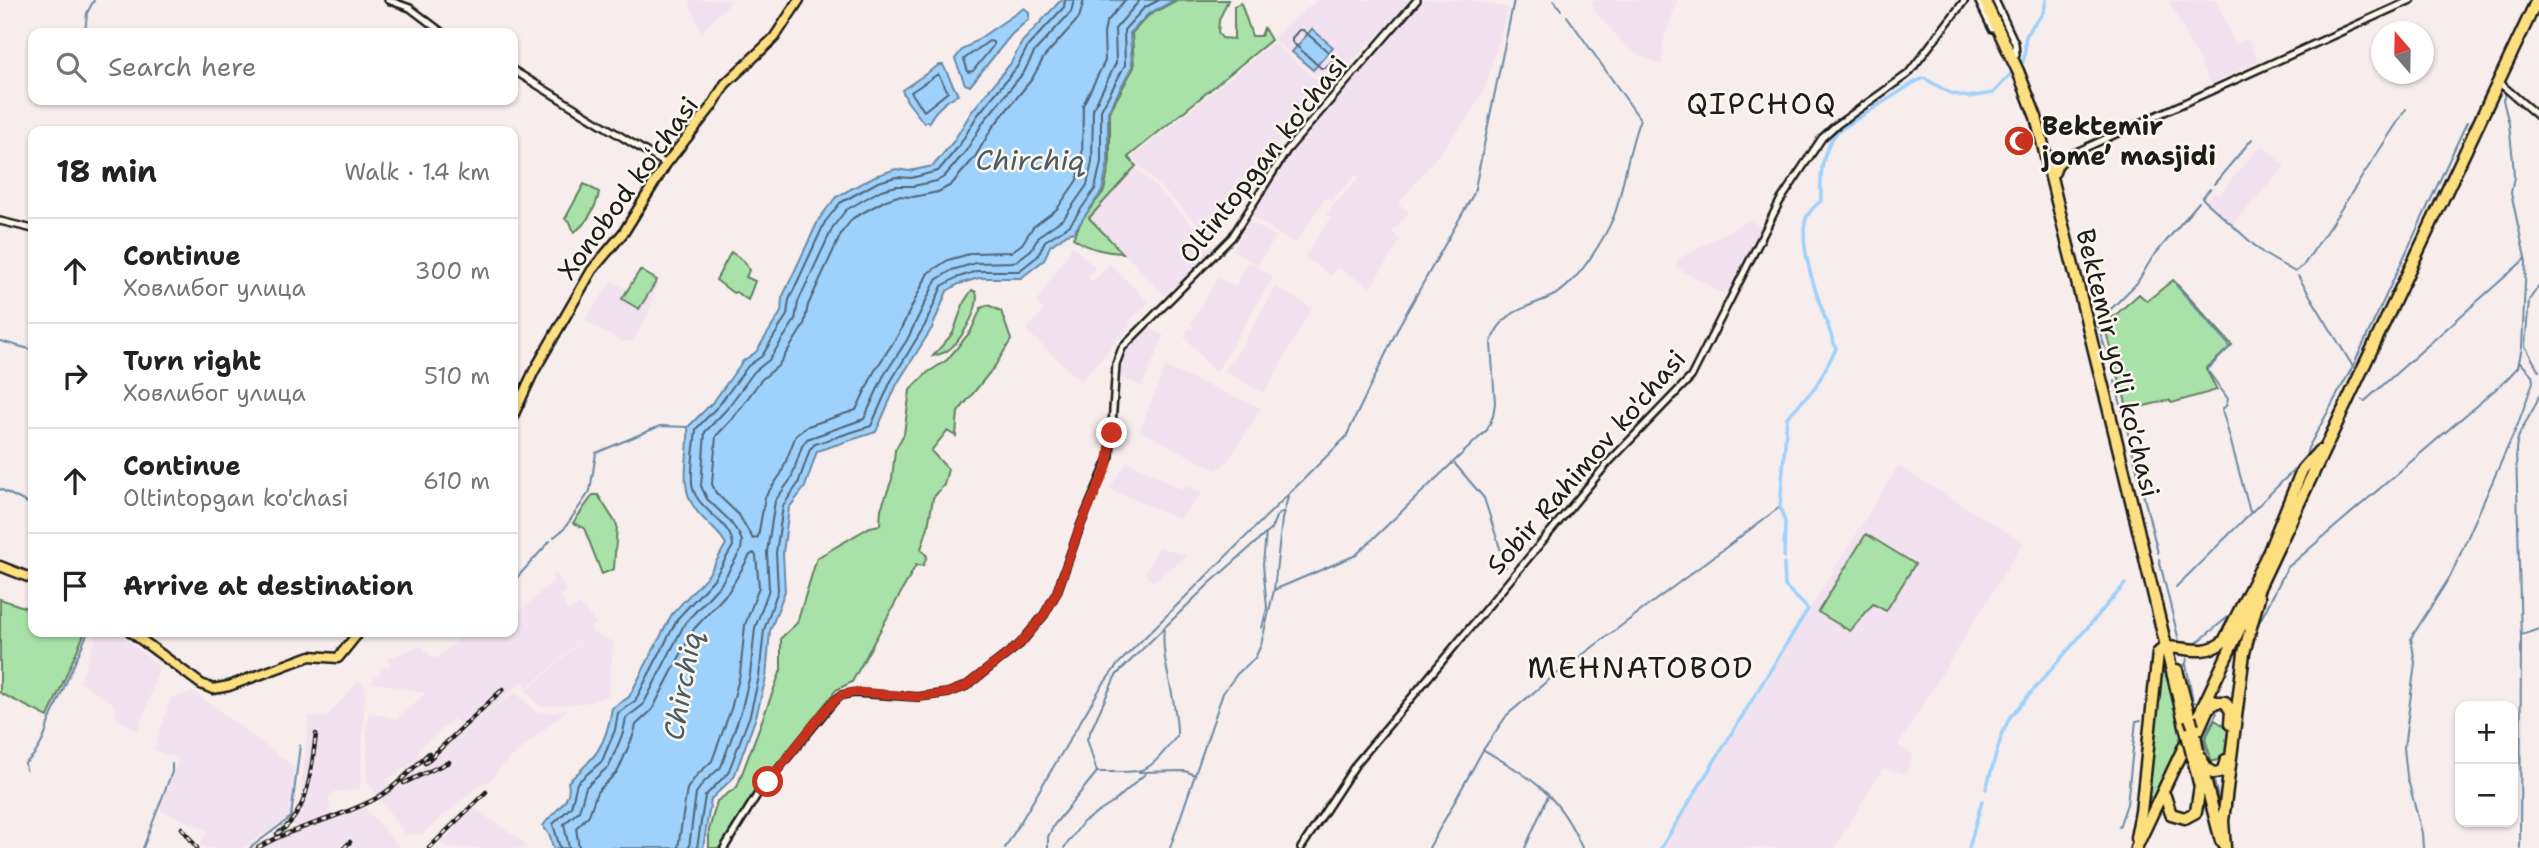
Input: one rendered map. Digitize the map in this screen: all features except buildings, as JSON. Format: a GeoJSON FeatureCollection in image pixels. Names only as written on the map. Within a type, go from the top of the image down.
{"type":"FeatureCollection","features":[{"type":"Feature","properties":{"kind":"highway","name":"Bektemir yo'li ko'chasi"},"geometry":{"type":"LineString","coordinates":[[1984,0],[2017,63]]}},
{"type":"Feature","properties":{"kind":"highway","name":"Bektemir yo'li ko'chasi"},"geometry":{"type":"LineString","coordinates":[[1990,0],[2017,63],[2051,162],[2169,647],[2194,733]]}},
{"type":"Feature","properties":{"kind":"highway"},"geometry":{"type":"LineString","coordinates":[[2141,848],[2327,447],[2353,399],[2536,0]]}},
{"type":"Feature","properties":{"kind":"highway"},"geometry":{"type":"LineString","coordinates":[[2221,819],[2244,653],[2255,605],[2328,440],[2476,134],[2506,88],[2539,9]]}},
{"type":"Feature","properties":{"kind":"highway"},"geometry":{"type":"LineString","coordinates":[[2053,154],[2063,157],[2057,164],[2051,162],[2053,154]]}},
{"type":"Feature","properties":{"kind":"highway"},"geometry":{"type":"LineString","coordinates":[[2134,848],[2141,812],[2158,653],[2169,647],[2187,651],[2216,647],[2224,641],[2269,551],[2302,470],[2328,440]]}},
{"type":"Feature","properties":{"kind":"highway"},"geometry":{"type":"LineString","coordinates":[[2134,848],[2194,733],[2216,702],[2225,702],[2231,716],[2224,769],[2211,772],[2194,733]]}},
{"type":"Feature","properties":{"kind":"highway"},"geometry":{"type":"LineString","coordinates":[[2194,733],[2200,786],[2218,848]]}},
{"type":"Feature","properties":{"kind":"highway"},"geometry":{"type":"LineString","coordinates":[[2194,733],[2221,819],[2224,848]]}},
{"type":"Feature","properties":{"kind":"highway"},"geometry":{"type":"LineString","coordinates":[[2165,796],[2171,814],[2185,818],[2196,812],[2200,786]]}},
{"type":"Feature","properties":{"kind":"main road","name":"Xonobod koʻchasi"},"geometry":{"type":"LineString","coordinates":[[518,405],[534,370],[589,275],[624,232],[666,164],[712,107],[729,80],[778,34],[799,0]]}},
{"type":"Feature","properties":{"kind":"main road"},"geometry":{"type":"LineString","coordinates":[[0,566],[28,577]]}},
{"type":"Feature","properties":{"kind":"main road"},"geometry":{"type":"LineString","coordinates":[[138,637],[201,684],[215,689],[310,656],[338,658],[355,637]]}},
{"type":"Feature","properties":{"kind":"street"},"geometry":{"type":"LineString","coordinates":[[388,0],[408,6],[437,28]]}},
{"type":"Feature","properties":{"kind":"street","name":"Oltintopgan ko'chasi"},"geometry":{"type":"LineString","coordinates":[[724,848],[758,795],[834,701],[855,692],[909,697],[948,693],[966,686],[1020,644],[1044,615],[1057,592],[1081,524],[1107,467],[1111,448],[1116,364],[1122,348],[1233,237],[1287,150],[1417,0]]}},
{"type":"Feature","properties":{"kind":"street","name":"Sobir Rahimov ko'chasi"},"geometry":{"type":"LineString","coordinates":[[1301,848],[1330,807],[1353,767],[1607,464],[1691,377],[1780,201],[1822,138],[1907,76],[1965,0]]}},
{"type":"Feature","properties":{"kind":"street"},"geometry":{"type":"LineString","coordinates":[[1978,0],[2004,53],[2017,63]]}},
{"type":"Feature","properties":{"kind":"street"},"geometry":{"type":"LineString","coordinates":[[1995,0],[2015,43],[2017,63]]}},
{"type":"Feature","properties":{"kind":"street"},"geometry":{"type":"LineString","coordinates":[[2063,157],[2409,0]]}},
{"type":"Feature","properties":{"kind":"street"},"geometry":{"type":"LineString","coordinates":[[518,73],[666,164]]}},
{"type":"Feature","properties":{"kind":"street"},"geometry":{"type":"LineString","coordinates":[[2506,88],[2539,117]]}},
{"type":"Feature","properties":{"kind":"street"},"geometry":{"type":"LineString","coordinates":[[0,221],[28,228]]}},
{"type":"Feature","properties":{"kind":"shaded area"},"geometry":{"type":"Polygon","coordinates":[[[689,0],[733,0],[701,32],[689,0]]]}},
{"type":"Feature","properties":{"kind":"shaded area"},"geometry":{"type":"Polygon","coordinates":[[[1318,0],[1412,0],[1330,87],[1273,39],[1318,0]]]}},
{"type":"Feature","properties":{"kind":"shaded area"},"geometry":{"type":"Polygon","coordinates":[[[1423,0],[1469,0],[1508,8],[1485,88],[1468,118],[1398,204],[1409,212],[1392,232],[1401,240],[1370,287],[1337,267],[1331,276],[1305,256],[1331,218],[1326,214],[1359,178],[1356,175],[1331,201],[1326,197],[1295,244],[1250,215],[1288,152],[1423,0]]]}},
{"type":"Feature","properties":{"kind":"shaded area"},"geometry":{"type":"Polygon","coordinates":[[[1592,0],[1677,0],[1663,42],[1662,65],[1626,46],[1594,11],[1592,0]]]}},
{"type":"Feature","properties":{"kind":"shaded area"},"geometry":{"type":"Polygon","coordinates":[[[2216,0],[2235,44],[2248,39],[2258,62],[2211,84],[2169,1],[2216,0]]]}},
{"type":"Feature","properties":{"kind":"shaded area"},"geometry":{"type":"Polygon","coordinates":[[[1273,43],[1326,87],[1278,142],[1214,241],[1132,158],[1273,43]]]}},
{"type":"Feature","properties":{"kind":"shaded area"},"geometry":{"type":"Polygon","coordinates":[[[2263,146],[2285,166],[2231,226],[2205,203],[2213,193],[2219,195],[2258,148],[2263,146]]]}},
{"type":"Feature","properties":{"kind":"shaded area"},"geometry":{"type":"Polygon","coordinates":[[[1137,168],[1217,250],[1176,291],[1172,287],[1164,295],[1090,217],[1137,168]]]}},
{"type":"Feature","properties":{"kind":"shaded area"},"geometry":{"type":"Polygon","coordinates":[[[1749,220],[1764,229],[1730,298],[1675,266],[1679,259],[1749,220]]]}},
{"type":"Feature","properties":{"kind":"shaded area"},"geometry":{"type":"Polygon","coordinates":[[[1250,221],[1276,237],[1257,265],[1233,250],[1250,221]]]}},
{"type":"Feature","properties":{"kind":"shaded area"},"geometry":{"type":"Polygon","coordinates":[[[1073,246],[1095,268],[1087,277],[1092,282],[1110,264],[1149,303],[1133,317],[1129,328],[1081,381],[1026,330],[1044,310],[1051,316],[1036,302],[1073,246]]]}},
{"type":"Feature","properties":{"kind":"shaded area"},"geometry":{"type":"Polygon","coordinates":[[[1249,262],[1273,277],[1214,372],[1184,336],[1189,328],[1192,329],[1194,325],[1191,323],[1218,278],[1235,287],[1249,262]]]}},
{"type":"Feature","properties":{"kind":"shaded area"},"geometry":{"type":"Polygon","coordinates":[[[639,269],[658,280],[648,315],[633,340],[622,342],[585,320],[612,281],[626,289],[639,269]]]}},
{"type":"Feature","properties":{"kind":"shaded area"},"geometry":{"type":"Polygon","coordinates":[[[1276,287],[1312,308],[1264,393],[1224,371],[1241,348],[1276,287]]]}},
{"type":"Feature","properties":{"kind":"shaded area"},"geometry":{"type":"Polygon","coordinates":[[[1148,328],[1164,336],[1142,386],[1119,377],[1120,363],[1125,350],[1148,328]]]}},
{"type":"Feature","properties":{"kind":"shaded area"},"geometry":{"type":"Polygon","coordinates":[[[1165,367],[1261,408],[1228,461],[1217,470],[1140,431],[1165,367]]]}},
{"type":"Feature","properties":{"kind":"shaded area"},"geometry":{"type":"Polygon","coordinates":[[[1127,461],[1183,490],[1189,486],[1202,493],[1179,519],[1110,489],[1127,461]]]}},
{"type":"Feature","properties":{"kind":"shaded area"},"geometry":{"type":"Polygon","coordinates":[[[1898,466],[2023,542],[1898,745],[1913,755],[1906,774],[1883,768],[1834,848],[1663,848],[1898,466]]]}},
{"type":"Feature","properties":{"kind":"shaded area"},"geometry":{"type":"Polygon","coordinates":[[[1159,547],[1188,556],[1153,581],[1145,574],[1159,547]]]}},
{"type":"Feature","properties":{"kind":"shaded area"},"geometry":{"type":"Polygon","coordinates":[[[556,573],[566,591],[560,596],[568,611],[580,605],[596,623],[591,627],[593,633],[613,642],[609,695],[590,702],[541,707],[526,691],[580,643],[528,687],[522,681],[470,728],[516,693],[536,712],[552,713],[569,708],[497,770],[494,777],[485,784],[482,783],[422,834],[405,834],[367,781],[367,723],[369,713],[397,719],[426,693],[372,684],[374,675],[380,676],[381,668],[389,666],[388,658],[421,646],[433,658],[437,658],[461,637],[518,637],[518,613],[554,580],[552,576],[556,573]],[[454,719],[417,750],[422,757],[386,780],[390,787],[382,793],[394,789],[415,771],[418,772],[462,731],[468,730],[454,719]]]}},
{"type":"Feature","properties":{"kind":"shaded area"},"geometry":{"type":"Polygon","coordinates":[[[96,637],[122,637],[160,666],[138,731],[117,718],[113,703],[80,682],[96,637]]]}},
{"type":"Feature","properties":{"kind":"shaded area"},"geometry":{"type":"Polygon","coordinates":[[[359,681],[365,687],[360,789],[333,792],[332,796],[328,797],[331,815],[296,827],[291,823],[299,809],[309,716],[326,718],[359,681]]]}},
{"type":"Feature","properties":{"kind":"shaded area"},"geometry":{"type":"Polygon","coordinates":[[[194,692],[296,769],[291,816],[242,848],[206,848],[200,844],[208,830],[160,810],[179,759],[154,750],[171,698],[194,692]]]}},
{"type":"Feature","properties":{"kind":"shaded area"},"geometry":{"type":"Polygon","coordinates":[[[364,807],[400,848],[265,848],[264,843],[364,807]]]}},
{"type":"Feature","properties":{"kind":"shaded area"},"geometry":{"type":"Polygon","coordinates":[[[473,808],[524,842],[526,848],[449,848],[441,843],[473,808]]]}},
{"type":"Feature","properties":{"kind":"green space"},"geometry":{"type":"Polygon","coordinates":[[[1228,0],[1219,20],[1218,33],[1222,38],[1234,39],[1234,6],[1241,3],[1252,36],[1261,36],[1264,28],[1271,40],[1128,157],[1136,166],[1089,218],[1123,253],[1103,251],[1085,245],[1073,238],[1083,218],[1104,191],[1110,162],[1110,111],[1134,67],[1132,33],[1149,15],[1177,1],[1228,0]]]}},
{"type":"Feature","properties":{"kind":"green space"},"geometry":{"type":"Polygon","coordinates":[[[584,184],[599,192],[590,215],[574,232],[570,222],[565,219],[584,184]]]}},
{"type":"Feature","properties":{"kind":"green space"},"geometry":{"type":"Polygon","coordinates":[[[731,252],[744,261],[749,270],[746,277],[755,281],[748,300],[716,280],[731,252]]]}},
{"type":"Feature","properties":{"kind":"green space"},"geometry":{"type":"Polygon","coordinates":[[[640,270],[657,280],[639,309],[622,299],[640,270]]]}},
{"type":"Feature","properties":{"kind":"green space"},"geometry":{"type":"Polygon","coordinates":[[[2173,280],[2232,345],[2206,369],[2217,390],[2172,403],[2169,400],[2128,410],[2104,325],[2139,294],[2147,301],[2173,280]]]}},
{"type":"Feature","properties":{"kind":"green space"},"geometry":{"type":"Polygon","coordinates":[[[972,290],[976,292],[977,299],[968,325],[951,348],[933,356],[953,333],[964,302],[972,290]]]}},
{"type":"Feature","properties":{"kind":"green space"},"geometry":{"type":"Polygon","coordinates":[[[988,305],[1001,311],[1011,340],[995,366],[958,412],[956,436],[947,431],[931,451],[948,469],[944,485],[933,498],[921,549],[927,556],[923,566],[916,565],[852,682],[836,690],[757,791],[722,848],[709,848],[709,830],[717,801],[737,787],[781,670],[781,638],[797,623],[817,558],[870,527],[880,525],[881,509],[892,479],[895,450],[904,434],[910,390],[927,373],[947,360],[971,331],[981,308],[988,305]]]}},
{"type":"Feature","properties":{"kind":"green space"},"geometry":{"type":"Polygon","coordinates":[[[593,495],[598,495],[617,525],[614,569],[602,574],[584,528],[573,523],[593,495]]]}},
{"type":"Feature","properties":{"kind":"green space"},"geometry":{"type":"Polygon","coordinates":[[[1866,534],[1915,564],[1886,611],[1873,604],[1850,631],[1818,612],[1866,534]]]}},
{"type":"Feature","properties":{"kind":"green space"},"geometry":{"type":"Polygon","coordinates":[[[0,599],[28,608],[28,637],[83,637],[48,717],[0,693],[0,599]]]}},
{"type":"Feature","properties":{"kind":"green space"},"geometry":{"type":"Polygon","coordinates":[[[2164,671],[2173,694],[2182,735],[2154,800],[2145,788],[2159,680],[2164,671]]]}},
{"type":"Feature","properties":{"kind":"green space"},"geometry":{"type":"Polygon","coordinates":[[[2215,720],[2232,731],[2230,755],[2212,762],[2205,739],[2215,720]]]}},
{"type":"Feature","properties":{"kind":"water","name":"Chirchiq"},"geometry":{"type":"Polygon","coordinates":[[[1061,0],[1175,0],[1148,14],[1130,33],[1132,66],[1108,112],[1108,162],[1102,191],[1074,232],[1050,246],[1044,260],[1021,278],[979,278],[947,291],[932,328],[897,384],[876,432],[817,451],[805,487],[789,508],[783,553],[785,591],[770,631],[766,678],[756,717],[734,777],[711,799],[703,848],[553,848],[550,836],[543,826],[565,801],[568,782],[598,750],[607,732],[612,708],[629,697],[672,614],[709,574],[726,544],[697,512],[689,498],[686,478],[688,427],[714,401],[743,361],[756,352],[781,312],[782,298],[819,219],[836,197],[875,176],[896,169],[909,171],[933,166],[953,142],[972,111],[1011,63],[1022,42],[1061,0]]]}},
{"type":"Feature","properties":{"kind":"water"},"geometry":{"type":"Polygon","coordinates":[[[1024,8],[1029,12],[1029,19],[1011,35],[970,86],[965,84],[955,59],[961,51],[1024,8]]]}},
{"type":"Feature","properties":{"kind":"water"},"geometry":{"type":"Polygon","coordinates":[[[1312,29],[1333,47],[1313,70],[1292,52],[1312,29]]]}},
{"type":"Feature","properties":{"kind":"water"},"geometry":{"type":"Polygon","coordinates":[[[943,65],[958,95],[941,106],[929,123],[924,123],[902,90],[943,65]]]}},
{"type":"Feature","properties":{"kind":"waterway"},"geometry":{"type":"LineString","coordinates":[[86,28],[87,13],[94,0]]}},
{"type":"Feature","properties":{"kind":"waterway"},"geometry":{"type":"LineString","coordinates":[[1005,848],[1101,687],[1119,663],[1346,437],[1400,324],[1474,193],[1514,0]]}},
{"type":"Feature","properties":{"kind":"waterway"},"geometry":{"type":"LineString","coordinates":[[1554,0],[1561,10]]}},
{"type":"Feature","properties":{"kind":"waterway"},"geometry":{"type":"LineString","coordinates":[[1784,557],[1785,522],[1780,507],[1787,417],[1815,388],[1836,349],[1809,269],[1804,236],[1807,216],[1821,201],[1821,173],[1828,146],[1838,131],[1924,78],[1950,93],[1968,97],[1993,93],[2023,61],[2027,34],[2041,15],[2046,0]]}},
{"type":"Feature","properties":{"kind":"waterway"},"geometry":{"type":"LineString","coordinates":[[1274,590],[1356,555],[1487,430],[1495,403],[1491,343],[1497,329],[1515,312],[1560,292],[1576,277],[1604,237],[1617,207],[1640,119],[1567,16]]}},
{"type":"Feature","properties":{"kind":"waterway"},"geometry":{"type":"LineString","coordinates":[[2260,621],[2287,568],[2504,382],[2518,367],[2522,347],[2526,262],[2511,193],[2513,161],[2503,100],[2509,87],[2539,113]]}},
{"type":"Feature","properties":{"kind":"waterway"},"geometry":{"type":"LineString","coordinates":[[2202,198],[2264,254],[2295,272],[2303,266],[2406,109]]}},
{"type":"Feature","properties":{"kind":"waterway"},"geometry":{"type":"LineString","coordinates":[[2176,587],[2305,459],[2308,448],[2353,366],[2467,122]]}},
{"type":"Feature","properties":{"kind":"waterway"},"geometry":{"type":"LineString","coordinates":[[2214,184],[2252,139]]}},
{"type":"Feature","properties":{"kind":"waterway"},"geometry":{"type":"LineString","coordinates":[[2202,198],[2210,189]]}},
{"type":"Feature","properties":{"kind":"waterway"},"geometry":{"type":"LineString","coordinates":[[2112,369],[2097,323],[2137,283],[2152,258],[2199,202]]}},
{"type":"Feature","properties":{"kind":"waterway"},"geometry":{"type":"LineString","coordinates":[[2362,400],[2365,401],[2525,259]]}},
{"type":"Feature","properties":{"kind":"waterway"},"geometry":{"type":"LineString","coordinates":[[2298,276],[2352,365]]}},
{"type":"Feature","properties":{"kind":"waterway"},"geometry":{"type":"LineString","coordinates":[[2176,285],[2228,344],[2229,348],[2208,371],[2228,399],[2222,409],[2250,512]]}},
{"type":"Feature","properties":{"kind":"waterway"},"geometry":{"type":"LineString","coordinates":[[2539,286],[2529,300],[2525,346],[2539,371]]}},
{"type":"Feature","properties":{"kind":"waterway"},"geometry":{"type":"LineString","coordinates":[[0,341],[28,349]]}},
{"type":"Feature","properties":{"kind":"waterway"},"geometry":{"type":"LineString","coordinates":[[2423,848],[2422,833],[2407,776],[2404,748],[2415,663],[2411,638],[2451,575],[2518,424],[2533,382],[2532,375],[2520,362]]}},
{"type":"Feature","properties":{"kind":"waterway"},"geometry":{"type":"LineString","coordinates":[[2115,381],[2122,410]]}},
{"type":"Feature","properties":{"kind":"waterway"},"geometry":{"type":"LineString","coordinates":[[2520,848],[2521,639],[2516,449],[2519,435],[2539,395]]}},
{"type":"Feature","properties":{"kind":"waterway"},"geometry":{"type":"LineString","coordinates":[[2126,425],[2158,553]]}},
{"type":"Feature","properties":{"kind":"waterway"},"geometry":{"type":"LineString","coordinates":[[554,537],[564,529],[590,491],[596,453],[660,426],[688,427]]}},
{"type":"Feature","properties":{"kind":"waterway"},"geometry":{"type":"LineString","coordinates":[[1455,464],[1484,498],[1506,567]]}},
{"type":"Feature","properties":{"kind":"waterway"},"geometry":{"type":"LineString","coordinates":[[0,489],[28,503]]}},
{"type":"Feature","properties":{"kind":"waterway"},"geometry":{"type":"LineString","coordinates":[[1170,848],[1223,693],[1237,674],[1255,658],[1261,645],[1274,590],[1282,519],[1288,497]]}},
{"type":"Feature","properties":{"kind":"waterway"},"geometry":{"type":"LineString","coordinates":[[1429,848],[1483,750],[1507,715],[1546,682],[1780,507]]}},
{"type":"Feature","properties":{"kind":"waterway"},"geometry":{"type":"LineString","coordinates":[[1097,772],[1087,739],[1115,677],[1209,584],[1271,529],[1276,517],[1282,512]]}},
{"type":"Feature","properties":{"kind":"waterway"},"geometry":{"type":"LineString","coordinates":[[1262,628],[1267,608],[1263,564],[1266,533]]}},
{"type":"Feature","properties":{"kind":"waterway"},"geometry":{"type":"LineString","coordinates":[[518,576],[550,541]]}},
{"type":"Feature","properties":{"kind":"waterway"},"geometry":{"type":"LineString","coordinates":[[2159,559],[2179,641]]}},
{"type":"Feature","properties":{"kind":"waterway"},"geometry":{"type":"LineString","coordinates":[[1661,848],[1808,609],[1785,586],[1784,564]]}},
{"type":"Feature","properties":{"kind":"waterway"},"geometry":{"type":"LineString","coordinates":[[1986,789],[2002,734],[2010,717],[2125,584]]}},
{"type":"Feature","properties":{"kind":"waterway"},"geometry":{"type":"LineString","coordinates":[[2193,646],[2235,611]]}},
{"type":"Feature","properties":{"kind":"waterway"},"geometry":{"type":"LineString","coordinates":[[1098,772],[1145,769],[1177,736],[1175,709],[1164,654],[1164,627]]}},
{"type":"Feature","properties":{"kind":"waterway"},"geometry":{"type":"LineString","coordinates":[[2521,635],[2539,629]]}},
{"type":"Feature","properties":{"kind":"waterway"},"geometry":{"type":"LineString","coordinates":[[26,770],[25,763],[43,740],[86,637]]}},
{"type":"Feature","properties":{"kind":"waterway"},"geometry":{"type":"LineString","coordinates":[[2184,677],[2187,658]]}},
{"type":"Feature","properties":{"kind":"waterway"},"geometry":{"type":"LineString","coordinates":[[2161,661],[2168,675]]}},
{"type":"Feature","properties":{"kind":"waterway"},"geometry":{"type":"LineString","coordinates":[[2186,664],[2193,701],[2196,703]]}},
{"type":"Feature","properties":{"kind":"waterway"},"geometry":{"type":"LineString","coordinates":[[2210,765],[2203,738],[2217,713],[2213,710]]}},
{"type":"Feature","properties":{"kind":"waterway"},"geometry":{"type":"LineString","coordinates":[[2119,827],[2127,804],[2136,721],[2141,720]]}},
{"type":"Feature","properties":{"kind":"waterway"},"geometry":{"type":"LineString","coordinates":[[250,848],[291,817],[300,745]]}},
{"type":"Feature","properties":{"kind":"waterway"},"geometry":{"type":"LineString","coordinates":[[1484,750],[1543,790],[1564,814],[1582,848]]}},
{"type":"Feature","properties":{"kind":"waterway"},"geometry":{"type":"LineString","coordinates":[[143,848],[172,772],[172,764]]}},
{"type":"Feature","properties":{"kind":"waterway"},"geometry":{"type":"LineString","coordinates":[[1139,772],[1185,771],[1195,775]]}},
{"type":"Feature","properties":{"kind":"waterway"},"geometry":{"type":"LineString","coordinates":[[1048,848],[1048,837],[1054,825],[1097,772]]}},
{"type":"Feature","properties":{"kind":"waterway"},"geometry":{"type":"LineString","coordinates":[[1064,848],[1083,822],[1114,802],[1146,773]]}},
{"type":"Feature","properties":{"kind":"waterway"},"geometry":{"type":"LineString","coordinates":[[2213,777],[2220,806]]}},
{"type":"Feature","properties":{"kind":"waterway"},"geometry":{"type":"LineString","coordinates":[[1525,848],[1548,796]]}},
{"type":"Feature","properties":{"kind":"waterway"},"geometry":{"type":"LineString","coordinates":[[2146,796],[2151,801]]}},
{"type":"Feature","properties":{"kind":"waterway"},"geometry":{"type":"LineString","coordinates":[[1969,848],[1982,801]]}},
{"type":"Feature","properties":{"kind":"waterway"},"geometry":{"type":"LineString","coordinates":[[2230,842],[2231,848]]}},
{"type":"Feature","properties":{"kind":"railway"},"geometry":{"type":"LineString","coordinates":[[425,763],[503,689]]}},
{"type":"Feature","properties":{"kind":"railway"},"geometry":{"type":"LineString","coordinates":[[277,834],[288,825],[303,802],[316,734]]}},
{"type":"Feature","properties":{"kind":"railway"},"geometry":{"type":"LineString","coordinates":[[258,848],[375,799],[396,784],[429,753]]}},
{"type":"Feature","properties":{"kind":"railway"},"geometry":{"type":"LineString","coordinates":[[404,783],[449,762]]}},
{"type":"Feature","properties":{"kind":"railway"},"geometry":{"type":"LineString","coordinates":[[429,848],[486,792]]}},
{"type":"Feature","properties":{"kind":"railway"},"geometry":{"type":"LineString","coordinates":[[182,828],[197,848]]}},
{"type":"Feature","properties":{"kind":"railway"},"geometry":{"type":"LineString","coordinates":[[344,848],[350,842]]}},
{"type":"Feature","properties":{"kind":"place","name":"Bektemir jome’ masjidi"},"geometry":{"type":"Point","coordinates":[2019,141]}},
{"type":"Feature","properties":{"kind":"district","name":"QIPCHOQ"},"geometry":{"type":"Point","coordinates":[1762,104]}},
{"type":"Feature","properties":{"kind":"district","name":"MEHNATOBOD"},"geometry":{"type":"Point","coordinates":[1641,668]}},
{"type":"Feature","properties":{"kind":"route"},"geometry":{"type":"LineString","coordinates":[[768,782],[822,714],[842,695],[855,692],[918,697],[948,693],[966,686],[1020,644],[1044,615],[1057,592],[1081,524],[1107,467],[1112,433]]}}]}
